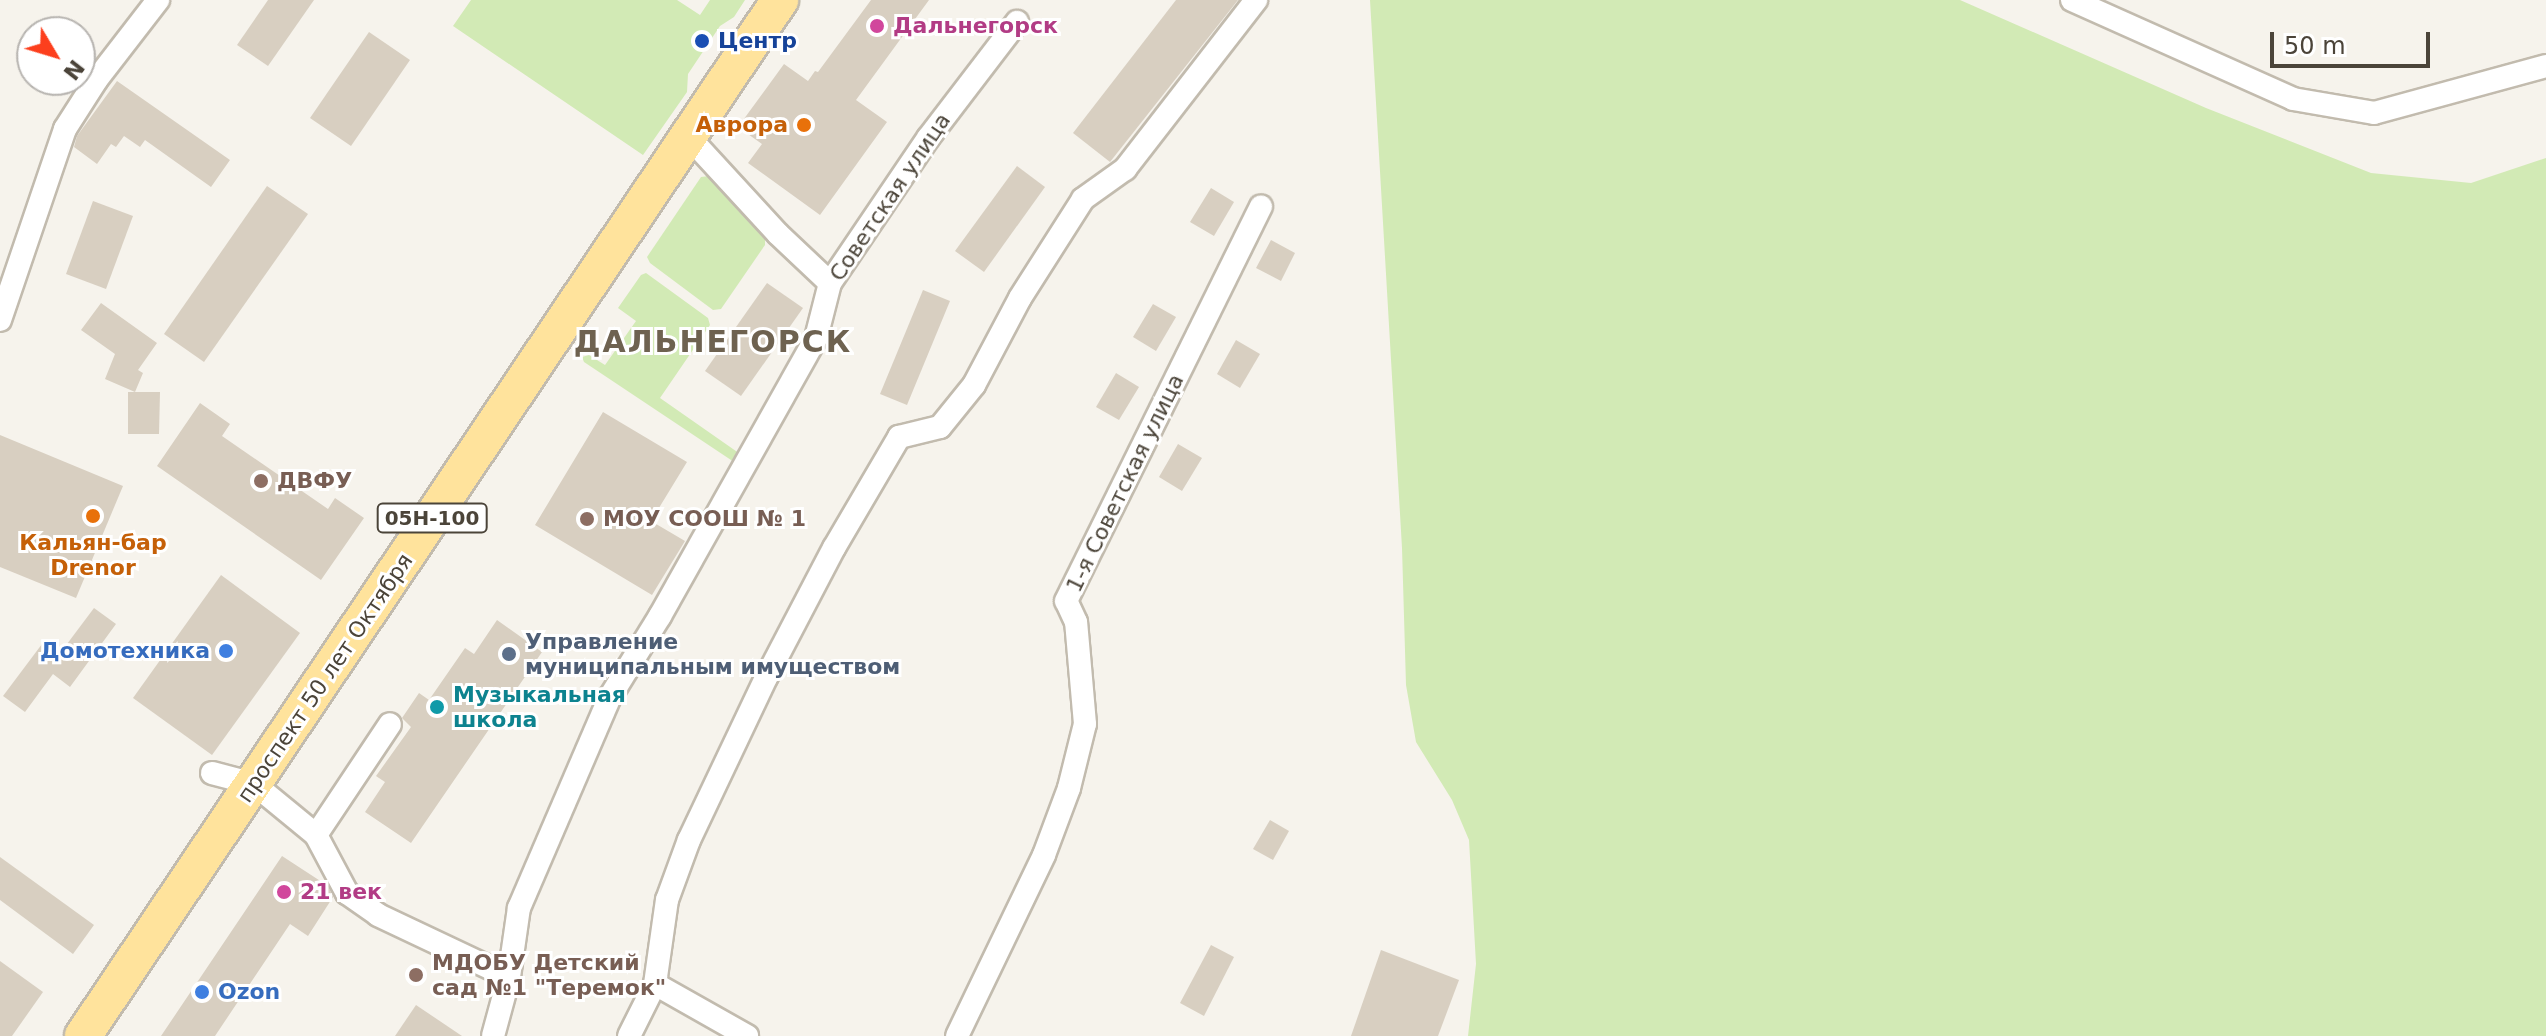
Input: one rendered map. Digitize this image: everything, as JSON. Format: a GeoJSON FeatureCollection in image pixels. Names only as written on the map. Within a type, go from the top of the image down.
{"type":"FeatureCollection","features":[{"type":"Feature","properties":{"kind":"main road","name":"проспект 50 лет Октября"},"geometry":{"type":"LineString","coordinates":[[83,1036],[780,0]]}},
{"type":"Feature","properties":{"kind":"street"},"geometry":{"type":"LineString","coordinates":[[0,320],[65,129],[97,79],[158,0]]}},
{"type":"Feature","properties":{"kind":"street"},"geometry":{"type":"LineString","coordinates":[[629,1036],[655,984],[667,900],[689,840],[767,676],[834,548],[899,437],[940,427],[974,385],[1020,298],[1083,199],[1125,169],[1256,0]]}},
{"type":"Feature","properties":{"kind":"street"},"geometry":{"type":"LineString","coordinates":[[2072,0],[2293,99],[2374,113],[2546,66]]}},
{"type":"Feature","properties":{"kind":"street","name":"Советская улица"},"geometry":{"type":"LineString","coordinates":[[493,1036],[509,977],[519,908],[610,697],[660,616],[816,338],[830,283],[929,137],[1017,22]]}},
{"type":"Feature","properties":{"kind":"street"},"geometry":{"type":"LineString","coordinates":[[687,135],[778,234],[830,283]]}},
{"type":"Feature","properties":{"kind":"street","name":"1-я Советская улица"},"geometry":{"type":"LineString","coordinates":[[957,1036],[1044,855],[1069,788],[1082,737],[1085,724],[1076,622],[1066,601],[1261,207]]}},
{"type":"Feature","properties":{"kind":"street"},"geometry":{"type":"LineString","coordinates":[[316,835],[390,724]]}},
{"type":"Feature","properties":{"kind":"street"},"geometry":{"type":"LineString","coordinates":[[212,773],[254,784],[316,835],[347,893],[378,915],[509,977]]}},
{"type":"Feature","properties":{"kind":"street"},"geometry":{"type":"LineString","coordinates":[[655,984],[747,1036]]}},
{"type":"Feature","properties":{"kind":"green space"},"geometry":{"type":"Polygon","coordinates":[[[471,0],[677,0],[700,15],[710,0],[745,0],[734,17],[720,26],[688,74],[687,92],[643,155],[453,26],[471,0]]]}},
{"type":"Feature","properties":{"kind":"green space"},"geometry":{"type":"Polygon","coordinates":[[[1370,0],[1960,0],[2206,108],[2371,173],[2471,183],[2546,158],[2546,1036],[1468,1036],[1476,964],[1469,840],[1452,800],[1416,742],[1406,685],[1402,548],[1370,0]]]}},
{"type":"Feature","properties":{"kind":"green space"},"geometry":{"type":"Polygon","coordinates":[[[709,176],[765,234],[765,245],[721,309],[713,310],[650,263],[647,257],[701,177],[709,176]]]}},
{"type":"Feature","properties":{"kind":"green space"},"geometry":{"type":"Polygon","coordinates":[[[646,273],[708,318],[710,325],[660,398],[743,456],[737,464],[584,362],[582,357],[589,355],[605,365],[636,321],[618,308],[641,275],[646,273]]]}},
{"type":"Feature","properties":{"kind":"building"},"geometry":{"type":"Polygon","coordinates":[[[268,0],[314,0],[268,66],[237,45],[268,0]]]}},
{"type":"Feature","properties":{"kind":"building"},"geometry":{"type":"Polygon","coordinates":[[[871,0],[929,0],[856,100],[887,122],[820,215],[748,163],[762,144],[738,127],[784,64],[808,81],[815,71],[818,72],[871,0]]]}},
{"type":"Feature","properties":{"kind":"building"},"geometry":{"type":"Polygon","coordinates":[[[1176,0],[1238,0],[1110,162],[1073,133],[1176,0]]]}},
{"type":"Feature","properties":{"kind":"building"},"geometry":{"type":"Polygon","coordinates":[[[369,32],[410,60],[351,146],[310,118],[369,32]]]}},
{"type":"Feature","properties":{"kind":"building"},"geometry":{"type":"Polygon","coordinates":[[[117,81],[230,160],[211,187],[145,140],[140,147],[124,136],[116,147],[111,144],[97,164],[74,147],[77,136],[117,81]]]}},
{"type":"Feature","properties":{"kind":"building"},"geometry":{"type":"Polygon","coordinates":[[[1017,166],[1045,187],[984,272],[955,251],[1017,166]]]}},
{"type":"Feature","properties":{"kind":"building"},"geometry":{"type":"Polygon","coordinates":[[[267,186],[308,214],[204,362],[164,334],[267,186]]]}},
{"type":"Feature","properties":{"kind":"building"},"geometry":{"type":"Polygon","coordinates":[[[1211,188],[1234,202],[1214,236],[1190,222],[1211,188]]]}},
{"type":"Feature","properties":{"kind":"building"},"geometry":{"type":"Polygon","coordinates":[[[93,201],[133,216],[106,289],[66,274],[93,201]]]}},
{"type":"Feature","properties":{"kind":"building"},"geometry":{"type":"Polygon","coordinates":[[[1271,240],[1295,253],[1281,281],[1256,268],[1271,240]]]}},
{"type":"Feature","properties":{"kind":"building"},"geometry":{"type":"Polygon","coordinates":[[[767,283],[803,308],[741,396],[705,371],[767,283]]]}},
{"type":"Feature","properties":{"kind":"building"},"geometry":{"type":"Polygon","coordinates":[[[923,290],[950,301],[907,405],[880,394],[923,290]]]}},
{"type":"Feature","properties":{"kind":"building"},"geometry":{"type":"Polygon","coordinates":[[[101,303],[157,343],[138,370],[143,373],[135,392],[105,379],[115,354],[81,330],[101,303]]]}},
{"type":"Feature","properties":{"kind":"building"},"geometry":{"type":"Polygon","coordinates":[[[1153,304],[1176,317],[1156,351],[1133,337],[1153,304]]]}},
{"type":"Feature","properties":{"kind":"building"},"geometry":{"type":"Polygon","coordinates":[[[1236,340],[1260,354],[1240,388],[1217,374],[1236,340]]]}},
{"type":"Feature","properties":{"kind":"building"},"geometry":{"type":"Polygon","coordinates":[[[1116,373],[1139,387],[1119,420],[1096,407],[1116,373]]]}},
{"type":"Feature","properties":{"kind":"building"},"geometry":{"type":"Polygon","coordinates":[[[128,392],[160,392],[159,434],[128,434],[128,392]]]}},
{"type":"Feature","properties":{"kind":"building"},"geometry":{"type":"Polygon","coordinates":[[[200,403],[230,424],[222,436],[328,509],[335,498],[364,518],[321,580],[157,466],[200,403]]]}},
{"type":"Feature","properties":{"kind":"building"},"geometry":{"type":"Polygon","coordinates":[[[603,412],[687,462],[651,521],[685,541],[652,595],[535,525],[603,412]]]}},
{"type":"Feature","properties":{"kind":"building"},"geometry":{"type":"Polygon","coordinates":[[[0,435],[123,486],[76,598],[0,567],[0,435]]]}},
{"type":"Feature","properties":{"kind":"building"},"geometry":{"type":"Polygon","coordinates":[[[1178,444],[1202,458],[1182,491],[1159,477],[1178,444]]]}},
{"type":"Feature","properties":{"kind":"building"},"geometry":{"type":"Polygon","coordinates":[[[221,575],[300,633],[212,755],[133,698],[221,575]]]}},
{"type":"Feature","properties":{"kind":"building"},"geometry":{"type":"Polygon","coordinates":[[[94,608],[116,624],[70,687],[53,674],[25,712],[3,696],[45,640],[61,652],[94,608]]]}},
{"type":"Feature","properties":{"kind":"building"},"geometry":{"type":"Polygon","coordinates":[[[497,620],[542,652],[411,843],[365,812],[385,782],[376,776],[411,727],[402,718],[419,693],[429,700],[465,648],[474,654],[497,620]]]}},
{"type":"Feature","properties":{"kind":"building"},"geometry":{"type":"Polygon","coordinates":[[[1270,820],[1289,831],[1273,860],[1253,849],[1270,820]]]}},
{"type":"Feature","properties":{"kind":"building"},"geometry":{"type":"Polygon","coordinates":[[[282,856],[328,886],[333,897],[308,936],[290,924],[215,1036],[161,1036],[282,856]]]}},
{"type":"Feature","properties":{"kind":"building"},"geometry":{"type":"Polygon","coordinates":[[[0,857],[94,925],[73,954],[0,900],[0,857]]]}},
{"type":"Feature","properties":{"kind":"building"},"geometry":{"type":"Polygon","coordinates":[[[1211,945],[1234,957],[1204,1016],[1180,1003],[1211,945]]]}},
{"type":"Feature","properties":{"kind":"building"},"geometry":{"type":"Polygon","coordinates":[[[1381,950],[1459,980],[1438,1036],[1351,1036],[1381,950]]]}},
{"type":"Feature","properties":{"kind":"building"},"geometry":{"type":"Polygon","coordinates":[[[0,961],[43,992],[12,1036],[0,1036],[0,961]]]}},
{"type":"Feature","properties":{"kind":"building"},"geometry":{"type":"Polygon","coordinates":[[[416,1005],[462,1036],[395,1036],[416,1005]]]}},
{"type":"Feature","properties":{"kind":"place","name":"Дальнегорск"},"geometry":{"type":"Point","coordinates":[877,26]}},
{"type":"Feature","properties":{"kind":"place","name":"Центр"},"geometry":{"type":"Point","coordinates":[702,41]}},
{"type":"Feature","properties":{"kind":"place","name":"Аврора"},"geometry":{"type":"Point","coordinates":[804,125]}},
{"type":"Feature","properties":{"kind":"place","name":"ДВФУ"},"geometry":{"type":"Point","coordinates":[261,481]}},
{"type":"Feature","properties":{"kind":"place","name":"Кальян-бар Drenor"},"geometry":{"type":"Point","coordinates":[93,516]}},
{"type":"Feature","properties":{"kind":"place","name":"МОУ СООШ № 1"},"geometry":{"type":"Point","coordinates":[587,519]}},
{"type":"Feature","properties":{"kind":"place","name":"Домотехника"},"geometry":{"type":"Point","coordinates":[226,651]}},
{"type":"Feature","properties":{"kind":"place","name":"Управление муниципальным имуществом"},"geometry":{"type":"Point","coordinates":[509,654]}},
{"type":"Feature","properties":{"kind":"place","name":"Музыкальная школа"},"geometry":{"type":"Point","coordinates":[437,707]}},
{"type":"Feature","properties":{"kind":"place","name":"21 век"},"geometry":{"type":"Point","coordinates":[284,892]}},
{"type":"Feature","properties":{"kind":"place","name":"МДОБУ Детский сад №1 \"Теремок\""},"geometry":{"type":"Point","coordinates":[416,975]}},
{"type":"Feature","properties":{"kind":"place","name":"Ozon"},"geometry":{"type":"Point","coordinates":[202,992]}},
{"type":"Feature","properties":{"kind":"district","name":"ДАЛЬНЕГОРСК"},"geometry":{"type":"Point","coordinates":[713,342]}}]}
